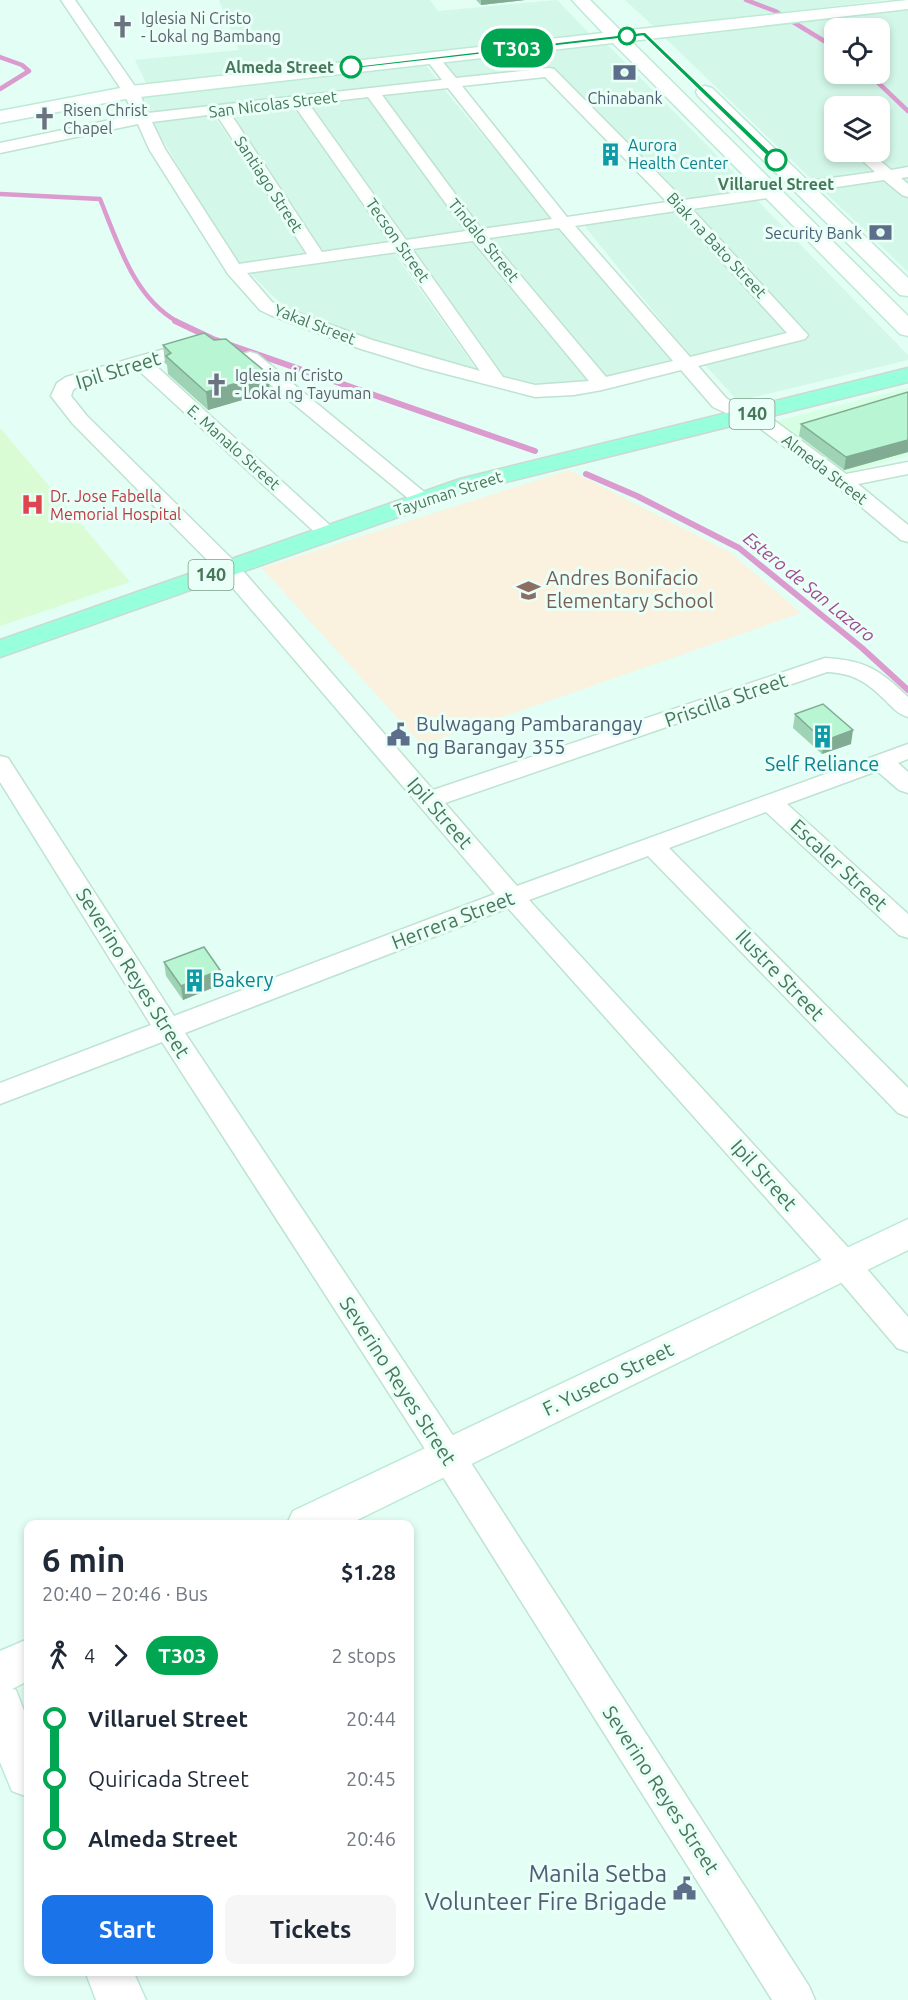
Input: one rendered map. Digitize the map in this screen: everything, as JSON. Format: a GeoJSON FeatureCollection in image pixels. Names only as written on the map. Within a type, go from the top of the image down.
{"type":"FeatureCollection","features":[{"type":"Feature","properties":{"kind":"main road","name":"Tayuman Street"},"geometry":{"type":"LineString","coordinates":[[0,649],[422,500],[518,471],[908,375]]}},
{"type":"Feature","properties":{"kind":"street","name":"Yakal Street"},"geometry":{"type":"LineString","coordinates":[[68,0],[131,92],[157,150],[234,270],[266,306],[365,344],[430,364],[535,391],[574,389],[602,384],[683,363]]}},
{"type":"Feature","properties":{"kind":"street"},"geometry":{"type":"LineString","coordinates":[[580,0],[774,192],[908,329]]}},
{"type":"Feature","properties":{"kind":"street"},"geometry":{"type":"LineString","coordinates":[[0,117],[131,92],[908,4]]}},
{"type":"Feature","properties":{"kind":"street"},"geometry":{"type":"LineString","coordinates":[[627,16],[662,50]]}},
{"type":"Feature","properties":{"kind":"street","name":"Almeda Street"},"geometry":{"type":"LineString","coordinates":[[432,58],[562,222],[720,403],[768,425],[842,481],[908,536]]}},
{"type":"Feature","properties":{"kind":"street","name":"San Nicolas Street"},"geometry":{"type":"LineString","coordinates":[[0,148],[143,118],[549,72]]}},
{"type":"Feature","properties":{"kind":"street","name":"Biak na Bato Street"},"geometry":{"type":"LineString","coordinates":[[549,72],[681,206],[799,335],[683,363]]}},
{"type":"Feature","properties":{"kind":"street"},"geometry":{"type":"LineString","coordinates":[[692,80],[908,290]]}},
{"type":"Feature","properties":{"kind":"street","name":"Tindalo Street"},"geometry":{"type":"LineString","coordinates":[[372,92],[476,234],[602,384]]}},
{"type":"Feature","properties":{"kind":"street","name":"Tecson Street"},"geometry":{"type":"LineString","coordinates":[[299,101],[496,380]]}},
{"type":"Feature","properties":{"kind":"street","name":"Santiago Street"},"geometry":{"type":"LineString","coordinates":[[221,110],[318,257]]}},
{"type":"Feature","properties":{"kind":"street"},"geometry":{"type":"LineString","coordinates":[[874,162],[908,192]]}},
{"type":"Feature","properties":{"kind":"street"},"geometry":{"type":"LineString","coordinates":[[803,187],[908,172]]}},
{"type":"Feature","properties":{"kind":"street"},"geometry":{"type":"LineString","coordinates":[[234,270],[774,192]]}},
{"type":"Feature","properties":{"kind":"street","name":"Ipil Street"},"geometry":{"type":"LineString","coordinates":[[189,348],[73,381],[64,387],[61,396],[80,420],[229,569],[512,897],[844,1264],[908,1340]]}},
{"type":"Feature","properties":{"kind":"street"},"geometry":{"type":"LineString","coordinates":[[250,358],[422,500]]}},
{"type":"Feature","properties":{"kind":"street","name":"E. Manalo Street"},"geometry":{"type":"LineString","coordinates":[[141,362],[327,533]]}},
{"type":"Feature","properties":{"kind":"street"},"geometry":{"type":"LineString","coordinates":[[842,481],[908,468]]}},
{"type":"Feature","properties":{"kind":"street","name":"Priscilla Street"},"geometry":{"type":"LineString","coordinates":[[429,800],[825,666],[850,665],[867,671],[908,710]]}},
{"type":"Feature","properties":{"kind":"street","name":"Herrera Street"},"geometry":{"type":"LineString","coordinates":[[0,1094],[512,897],[908,751]]}},
{"type":"Feature","properties":{"kind":"street"},"geometry":{"type":"LineString","coordinates":[[881,761],[908,785]]}},
{"type":"Feature","properties":{"kind":"street","name":"Severino Reyes Street"},"geometry":{"type":"LineString","coordinates":[[0,763],[168,1029],[448,1456],[795,2000]]}},
{"type":"Feature","properties":{"kind":"street","name":"Escaler Street"},"geometry":{"type":"LineString","coordinates":[[770,802],[908,929]]}},
{"type":"Feature","properties":{"kind":"street","name":"Ilustre Street"},"geometry":{"type":"LineString","coordinates":[[652,845],[908,1106]]}},
{"type":"Feature","properties":{"kind":"street","name":"F. Yuseco Street"},"geometry":{"type":"LineString","coordinates":[[316,1520],[908,1233]]}},
{"type":"Feature","properties":{"kind":"street"},"geometry":{"type":"LineString","coordinates":[[0,1673],[24,1661]]}},
{"type":"Feature","properties":{"kind":"street"},"geometry":{"type":"LineString","coordinates":[[0,1705],[24,1764]]}},
{"type":"Feature","properties":{"kind":"street"},"geometry":{"type":"LineString","coordinates":[[111,1976],[121,2000]]}},
{"type":"Feature","properties":{"kind":"shaded area"},"geometry":{"type":"Polygon","coordinates":[[[219,0],[430,0],[438,11],[557,0],[591,35],[597,34],[753,192],[682,203],[552,68],[458,79],[443,61],[147,85],[135,60],[239,50],[219,0]]]}},
{"type":"Feature","properties":{"kind":"shaded area"},"geometry":{"type":"Polygon","coordinates":[[[625,0],[885,0],[655,28],[625,0]]]}},
{"type":"Feature","properties":{"kind":"shaded area"},"geometry":{"type":"Polygon","coordinates":[[[908,7],[908,272],[664,37],[908,7]]]}},
{"type":"Feature","properties":{"kind":"shaded area"},"geometry":{"type":"Polygon","coordinates":[[[424,63],[439,82],[147,115],[139,95],[424,63]]]}},
{"type":"Feature","properties":{"kind":"shaded area"},"geometry":{"type":"Polygon","coordinates":[[[442,87],[554,220],[482,230],[378,94],[442,87]]]}},
{"type":"Feature","properties":{"kind":"shaded area"},"geometry":{"type":"Polygon","coordinates":[[[365,96],[468,232],[406,242],[305,104],[365,96]]]}},
{"type":"Feature","properties":{"kind":"shaded area"},"geometry":{"type":"Polygon","coordinates":[[[294,104],[389,242],[321,253],[228,112],[294,104]]]}},
{"type":"Feature","properties":{"kind":"shaded area"},"geometry":{"type":"Polygon","coordinates":[[[213,114],[307,255],[237,266],[151,120],[213,114]]]}},
{"type":"Feature","properties":{"kind":"shaded area"},"geometry":{"type":"Polygon","coordinates":[[[755,198],[908,355],[908,360],[738,401],[704,364],[809,336],[690,207],[755,198]]]}},
{"type":"Feature","properties":{"kind":"shaded area"},"geometry":{"type":"Polygon","coordinates":[[[677,209],[792,334],[691,358],[583,224],[677,209]]]}},
{"type":"Feature","properties":{"kind":"shaded area"},"geometry":{"type":"Polygon","coordinates":[[[569,224],[681,359],[606,379],[485,237],[569,224]]]}},
{"type":"Feature","properties":{"kind":"shaded area"},"geometry":{"type":"Polygon","coordinates":[[[475,238],[592,381],[547,387],[500,375],[409,247],[475,238]]]}},
{"type":"Feature","properties":{"kind":"shaded area"},"geometry":{"type":"Polygon","coordinates":[[[394,253],[479,373],[426,359],[285,308],[249,272],[394,253]]]}},
{"type":"Feature","properties":{"kind":"shaded area"},"geometry":{"type":"Polygon","coordinates":[[[908,388],[908,456],[841,474],[777,421],[908,388]]]}},
{"type":"Feature","properties":{"kind":"shaded area","name":"Dr. Jose Fabella Memorial Hospital"},"geometry":{"type":"Polygon","coordinates":[[[0,428],[130,582],[0,626],[0,428]]]}},
{"type":"Feature","properties":{"kind":"shaded area","name":"Andres Bonifacio Elementary School"},"geometry":{"type":"Polygon","coordinates":[[[569,470],[730,552],[801,613],[422,745],[262,568],[569,470]]]}},
{"type":"Feature","properties":{"kind":"building"},"geometry":{"type":"Polygon","coordinates":[[[204,333],[214,340],[226,339],[268,374],[206,392],[166,356],[171,353],[163,345],[204,333]]]}},
{"type":"Feature","properties":{"kind":"building"},"geometry":{"type":"Polygon","coordinates":[[[908,392],[908,440],[846,457],[801,424],[908,392]]]}},
{"type":"Feature","properties":{"kind":"building"},"geometry":{"type":"Polygon","coordinates":[[[823,704],[853,730],[824,741],[795,714],[823,704]]]}},
{"type":"Feature","properties":{"kind":"building"},"geometry":{"type":"Polygon","coordinates":[[[204,947],[220,970],[181,986],[164,962],[204,947]]]}},
{"type":"Feature","properties":{"kind":"waterway"},"geometry":{"type":"LineString","coordinates":[[746,0],[775,11],[824,41]]}},
{"type":"Feature","properties":{"kind":"waterway"},"geometry":{"type":"LineString","coordinates":[[0,57],[22,65],[29,71],[0,89]]}},
{"type":"Feature","properties":{"kind":"waterway"},"geometry":{"type":"LineString","coordinates":[[880,84],[908,111]]}},
{"type":"Feature","properties":{"kind":"waterway","name":"Estero de San Lazaro"},"geometry":{"type":"LineString","coordinates":[[0,194],[100,199],[121,251],[139,284],[163,312],[178,322]]}},
{"type":"Feature","properties":{"kind":"waterway","name":"Estero de San Lazaro"},"geometry":{"type":"LineString","coordinates":[[175,321],[213,339],[535,451]]}},
{"type":"Feature","properties":{"kind":"waterway","name":"Estero de San Lazaro"},"geometry":{"type":"LineString","coordinates":[[586,474],[637,496],[739,548],[862,648],[908,690]]}},
{"type":"Feature","properties":{"kind":"bus line","name":"T303"},"geometry":{"type":"LineString","coordinates":[[351,67],[645,34],[776,160]]}},
{"type":"Feature","properties":{"kind":"place","name":"Iglesia Ni Cristo - Lokal ng Bambang"},"geometry":{"type":"Point","coordinates":[123,27]}},
{"type":"Feature","properties":{"kind":"place","name":"Almeda Street"},"geometry":{"type":"Point","coordinates":[351,67]}},
{"type":"Feature","properties":{"kind":"place","name":"Chinabank"},"geometry":{"type":"Point","coordinates":[625,73]}},
{"type":"Feature","properties":{"kind":"place","name":"Risen Christ Chapel"},"geometry":{"type":"Point","coordinates":[45,119]}},
{"type":"Feature","properties":{"kind":"place","name":"Aurora Health Center"},"geometry":{"type":"Point","coordinates":[610,154]}},
{"type":"Feature","properties":{"kind":"place","name":"Villaruel Street"},"geometry":{"type":"Point","coordinates":[776,160]}},
{"type":"Feature","properties":{"kind":"place","name":"Security Bank"},"geometry":{"type":"Point","coordinates":[880,233]}},
{"type":"Feature","properties":{"kind":"place","name":"Iglesia ni Cristo - Lokal ng Tayuman"},"geometry":{"type":"Point","coordinates":[217,384]}},
{"type":"Feature","properties":{"kind":"place","name":"Dr. Jose Fabella Memorial Hospital"},"geometry":{"type":"Point","coordinates":[32,505]}},
{"type":"Feature","properties":{"kind":"place","name":"Andres Bonifacio Elementary School"},"geometry":{"type":"Point","coordinates":[528,590]}},
{"type":"Feature","properties":{"kind":"place","name":"Bulwagang Pambarangay ng Barangay 355"},"geometry":{"type":"Point","coordinates":[398,735]}},
{"type":"Feature","properties":{"kind":"place","name":"Self Reliance"},"geometry":{"type":"Point","coordinates":[822,736]}},
{"type":"Feature","properties":{"kind":"place","name":"Bakery"},"geometry":{"type":"Point","coordinates":[194,980]}},
{"type":"Feature","properties":{"kind":"place","name":"Manila Setba Volunteer Fire Brigade"},"geometry":{"type":"Point","coordinates":[685,1888]}}]}
